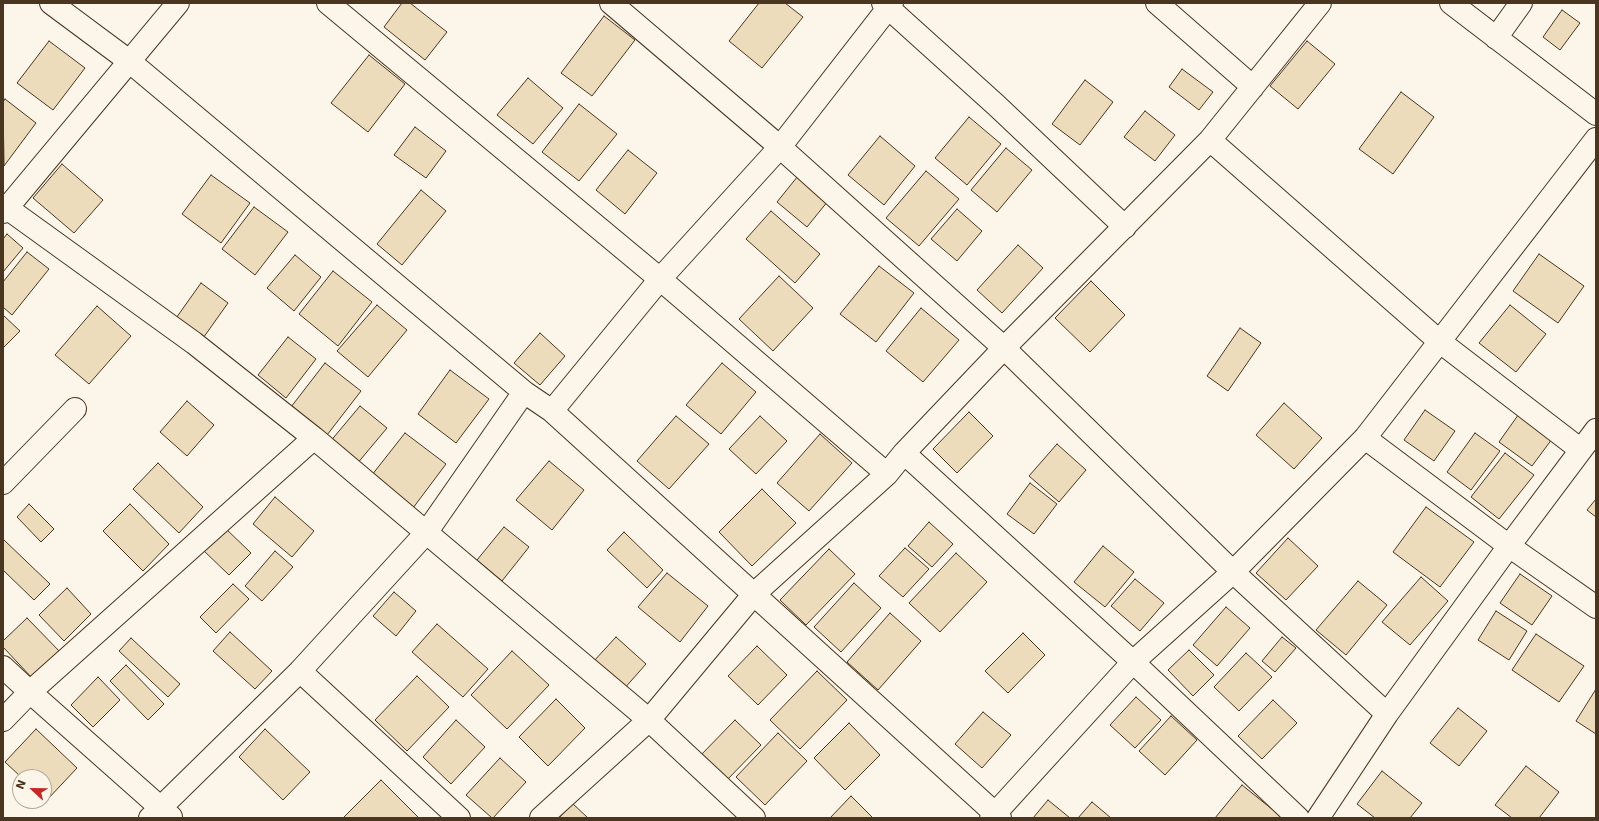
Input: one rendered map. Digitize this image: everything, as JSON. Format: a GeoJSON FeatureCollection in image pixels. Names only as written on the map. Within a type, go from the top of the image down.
{"type":"FeatureCollection","features":[{"type":"Feature","properties":{"kind":"street"},"geometry":{"type":"LineString","coordinates":[[51,3],[129,61],[524,392],[552,410],[996,817],[1133,662],[1233,572],[1365,438],[1596,139]]}},
{"type":"Feature","properties":{"kind":"street"},"geometry":{"type":"LineString","coordinates":[[178,3],[4,208],[194,343],[314,438],[649,720],[754,818]]}},
{"type":"Feature","properties":{"kind":"street"},"geometry":{"type":"LineString","coordinates":[[328,3],[660,279],[887,474]]}},
{"type":"Feature","properties":{"kind":"street"},"geometry":{"type":"LineString","coordinates":[[610,3],[780,147],[1004,348],[1233,572],[1387,714]]}},
{"type":"Feature","properties":{"kind":"street"},"geometry":{"type":"LineString","coordinates":[[1157,3],[1253,87]]}},
{"type":"Feature","properties":{"kind":"street"},"geometry":{"type":"LineString","coordinates":[[541,818],[649,720],[754,594],[887,474],[904,453],[1004,348],[1210,140],[1320,3]]}},
{"type":"Feature","properties":{"kind":"street"},"geometry":{"type":"LineString","coordinates":[[1451,3],[1596,114]]}},
{"type":"Feature","properties":{"kind":"street"},"geometry":{"type":"LineString","coordinates":[[1496,38],[1521,3]]}},
{"type":"Feature","properties":{"kind":"street"},"geometry":{"type":"LineString","coordinates":[[552,410],[660,279],[780,147],[888,4],[1125,227]]}},
{"type":"Feature","properties":{"kind":"street"},"geometry":{"type":"LineString","coordinates":[[1210,140],[1439,341],[1581,450]]}},
{"type":"Feature","properties":{"kind":"street"},"geometry":{"type":"LineString","coordinates":[[3,667],[161,815],[300,671],[426,533],[524,392]]}},
{"type":"Feature","properties":{"kind":"street"},"geometry":{"type":"LineString","coordinates":[[3,483],[75,409]]}},
{"type":"Feature","properties":{"kind":"street"},"geometry":{"type":"LineString","coordinates":[[1318,818],[1387,714],[1509,546],[1596,430]]}},
{"type":"Feature","properties":{"kind":"street"},"geometry":{"type":"LineString","coordinates":[[3,720],[30,692],[314,438]]}},
{"type":"Feature","properties":{"kind":"street"},"geometry":{"type":"LineString","coordinates":[[1365,438],[1509,546],[1596,607]]}},
{"type":"Feature","properties":{"kind":"street"},"geometry":{"type":"LineString","coordinates":[[904,453],[1133,662],[1298,818]]}},
{"type":"Feature","properties":{"kind":"street"},"geometry":{"type":"LineString","coordinates":[[300,671],[459,818]]}},
{"type":"Feature","properties":{"kind":"building"},"geometry":{"type":"Polygon","coordinates":[[[402,3],[410,3],[447,32],[425,60],[384,27],[402,3]]]}},
{"type":"Feature","properties":{"kind":"building"},"geometry":{"type":"Polygon","coordinates":[[[759,3],[785,3],[803,17],[762,68],[729,41],[759,3]]]}},
{"type":"Feature","properties":{"kind":"building"},"geometry":{"type":"Polygon","coordinates":[[[1562,10],[1580,23],[1560,50],[1543,37],[1562,10]]]}},
{"type":"Feature","properties":{"kind":"building"},"geometry":{"type":"Polygon","coordinates":[[[604,16],[635,40],[592,96],[561,73],[604,16]]]}},
{"type":"Feature","properties":{"kind":"building"},"geometry":{"type":"Polygon","coordinates":[[[49,41],[85,68],[53,110],[17,83],[49,41]]]}},
{"type":"Feature","properties":{"kind":"building"},"geometry":{"type":"Polygon","coordinates":[[[1307,41],[1335,64],[1298,109],[1270,86],[1307,41]]]}},
{"type":"Feature","properties":{"kind":"building"},"geometry":{"type":"Polygon","coordinates":[[[369,55],[405,84],[368,132],[331,103],[369,55]]]}},
{"type":"Feature","properties":{"kind":"building"},"geometry":{"type":"Polygon","coordinates":[[[1182,69],[1213,92],[1199,110],[1169,87],[1182,69]]]}},
{"type":"Feature","properties":{"kind":"building"},"geometry":{"type":"Polygon","coordinates":[[[528,78],[563,108],[533,144],[497,115],[528,78]]]}},
{"type":"Feature","properties":{"kind":"building"},"geometry":{"type":"Polygon","coordinates":[[[1085,80],[1113,102],[1080,145],[1052,124],[1085,80]]]}},
{"type":"Feature","properties":{"kind":"building"},"geometry":{"type":"Polygon","coordinates":[[[1401,92],[1434,117],[1393,174],[1359,149],[1401,92]]]}},
{"type":"Feature","properties":{"kind":"building"},"geometry":{"type":"Polygon","coordinates":[[[5,99],[36,123],[4,166],[3,102],[5,99]]]}},
{"type":"Feature","properties":{"kind":"building"},"geometry":{"type":"Polygon","coordinates":[[[579,104],[617,134],[579,181],[542,152],[579,104]]]}},
{"type":"Feature","properties":{"kind":"building"},"geometry":{"type":"Polygon","coordinates":[[[1145,111],[1175,135],[1155,161],[1124,137],[1145,111]]]}},
{"type":"Feature","properties":{"kind":"building"},"geometry":{"type":"Polygon","coordinates":[[[969,117],[1001,144],[967,185],[935,158],[969,117]]]}},
{"type":"Feature","properties":{"kind":"building"},"geometry":{"type":"Polygon","coordinates":[[[415,127],[446,151],[426,178],[394,155],[415,127]]]}},
{"type":"Feature","properties":{"kind":"building"},"geometry":{"type":"Polygon","coordinates":[[[880,136],[915,166],[884,205],[848,175],[880,136]]]}},
{"type":"Feature","properties":{"kind":"building"},"geometry":{"type":"Polygon","coordinates":[[[1006,148],[1032,170],[997,212],[971,190],[1006,148]]]}},
{"type":"Feature","properties":{"kind":"building"},"geometry":{"type":"Polygon","coordinates":[[[628,150],[657,173],[625,214],[596,190],[628,150]]]}},
{"type":"Feature","properties":{"kind":"building"},"geometry":{"type":"Polygon","coordinates":[[[62,164],[103,200],[74,233],[33,198],[62,164]]]}},
{"type":"Feature","properties":{"kind":"building"},"geometry":{"type":"Polygon","coordinates":[[[926,171],[959,199],[919,246],[886,218],[926,171]]]}},
{"type":"Feature","properties":{"kind":"building"},"geometry":{"type":"Polygon","coordinates":[[[211,175],[250,203],[221,243],[182,214],[211,175]]]}},
{"type":"Feature","properties":{"kind":"building"},"geometry":{"type":"Polygon","coordinates":[[[798,176],[828,201],[807,227],[777,202],[798,176]]]}},
{"type":"Feature","properties":{"kind":"building"},"geometry":{"type":"Polygon","coordinates":[[[421,190],[446,211],[402,265],[377,244],[421,190]]]}},
{"type":"Feature","properties":{"kind":"building"},"geometry":{"type":"Polygon","coordinates":[[[254,207],[288,232],[255,275],[222,249],[254,207]]]}},
{"type":"Feature","properties":{"kind":"building"},"geometry":{"type":"Polygon","coordinates":[[[957,209],[982,231],[957,261],[931,239],[957,209]]]}},
{"type":"Feature","properties":{"kind":"building"},"geometry":{"type":"Polygon","coordinates":[[[771,211],[820,254],[795,283],[746,239],[771,211]]]}},
{"type":"Feature","properties":{"kind":"building"},"geometry":{"type":"Polygon","coordinates":[[[7,234],[23,248],[3,272],[3,239],[7,234]]]}},
{"type":"Feature","properties":{"kind":"building"},"geometry":{"type":"Polygon","coordinates":[[[1018,245],[1043,268],[1002,313],[977,290],[1018,245]]]}},
{"type":"Feature","properties":{"kind":"building"},"geometry":{"type":"Polygon","coordinates":[[[27,252],[49,269],[12,315],[3,307],[3,282],[27,252]]]}},
{"type":"Feature","properties":{"kind":"building"},"geometry":{"type":"Polygon","coordinates":[[[1539,254],[1584,286],[1558,323],[1513,291],[1539,254]]]}},
{"type":"Feature","properties":{"kind":"building"},"geometry":{"type":"Polygon","coordinates":[[[295,255],[321,277],[294,311],[267,288],[295,255]]]}},
{"type":"Feature","properties":{"kind":"building"},"geometry":{"type":"Polygon","coordinates":[[[879,266],[914,293],[876,342],[840,314],[879,266]]]}},
{"type":"Feature","properties":{"kind":"building"},"geometry":{"type":"Polygon","coordinates":[[[333,271],[372,302],[338,346],[299,314],[333,271]]]}},
{"type":"Feature","properties":{"kind":"building"},"geometry":{"type":"Polygon","coordinates":[[[779,276],[813,308],[773,351],[739,319],[779,276]]]}},
{"type":"Feature","properties":{"kind":"building"},"geometry":{"type":"Polygon","coordinates":[[[1091,281],[1125,315],[1090,352],[1055,318],[1091,281]]]}},
{"type":"Feature","properties":{"kind":"building"},"geometry":{"type":"Polygon","coordinates":[[[201,283],[228,303],[201,341],[174,321],[201,283]]]}},
{"type":"Feature","properties":{"kind":"building"},"geometry":{"type":"Polygon","coordinates":[[[377,305],[407,330],[368,377],[337,351],[377,305]]]}},
{"type":"Feature","properties":{"kind":"building"},"geometry":{"type":"Polygon","coordinates":[[[1510,305],[1546,334],[1516,372],[1479,343],[1510,305]]]}},
{"type":"Feature","properties":{"kind":"building"},"geometry":{"type":"Polygon","coordinates":[[[97,306],[131,336],[89,384],[55,355],[97,306]]]}},
{"type":"Feature","properties":{"kind":"building"},"geometry":{"type":"Polygon","coordinates":[[[921,308],[959,340],[923,382],[886,351],[921,308]]]}},
{"type":"Feature","properties":{"kind":"building"},"geometry":{"type":"Polygon","coordinates":[[[3,315],[20,331],[3,348],[3,315]]]}},
{"type":"Feature","properties":{"kind":"building"},"geometry":{"type":"Polygon","coordinates":[[[1240,328],[1261,343],[1228,391],[1207,376],[1240,328]]]}},
{"type":"Feature","properties":{"kind":"building"},"geometry":{"type":"Polygon","coordinates":[[[540,333],[565,356],[540,385],[514,363],[540,333]]]}},
{"type":"Feature","properties":{"kind":"building"},"geometry":{"type":"Polygon","coordinates":[[[288,337],[316,359],[286,398],[258,375],[288,337]]]}},
{"type":"Feature","properties":{"kind":"building"},"geometry":{"type":"Polygon","coordinates":[[[325,363],[361,391],[327,435],[291,407],[325,363]]]}},
{"type":"Feature","properties":{"kind":"building"},"geometry":{"type":"Polygon","coordinates":[[[722,363],[756,392],[721,434],[686,405],[722,363]]]}},
{"type":"Feature","properties":{"kind":"building"},"geometry":{"type":"Polygon","coordinates":[[[450,370],[489,399],[456,443],[418,414],[450,370]]]}},
{"type":"Feature","properties":{"kind":"building"},"geometry":{"type":"Polygon","coordinates":[[[187,401],[214,425],[187,456],[160,432],[187,401]]]}},
{"type":"Feature","properties":{"kind":"building"},"geometry":{"type":"Polygon","coordinates":[[[1284,403],[1322,438],[1294,469],[1256,435],[1284,403]]]}},
{"type":"Feature","properties":{"kind":"building"},"geometry":{"type":"Polygon","coordinates":[[[360,406],[387,428],[356,465],[329,443],[360,406]]]}},
{"type":"Feature","properties":{"kind":"building"},"geometry":{"type":"Polygon","coordinates":[[[1425,410],[1455,431],[1434,461],[1404,440],[1425,410]]]}},
{"type":"Feature","properties":{"kind":"building"},"geometry":{"type":"Polygon","coordinates":[[[1521,411],[1555,435],[1532,466],[1499,442],[1521,411]]]}},
{"type":"Feature","properties":{"kind":"building"},"geometry":{"type":"Polygon","coordinates":[[[969,412],[993,436],[957,473],[933,449],[969,412]]]}},
{"type":"Feature","properties":{"kind":"building"},"geometry":{"type":"Polygon","coordinates":[[[676,416],[709,444],[669,489],[637,461],[676,416]]]}},
{"type":"Feature","properties":{"kind":"building"},"geometry":{"type":"Polygon","coordinates":[[[760,416],[787,441],[756,474],[729,449],[760,416]]]}},
{"type":"Feature","properties":{"kind":"building"},"geometry":{"type":"Polygon","coordinates":[[[405,433],[446,464],[410,512],[368,480],[405,433]]]}},
{"type":"Feature","properties":{"kind":"building"},"geometry":{"type":"Polygon","coordinates":[[[1475,433],[1500,451],[1471,490],[1447,472],[1475,433]]]}},
{"type":"Feature","properties":{"kind":"building"},"geometry":{"type":"Polygon","coordinates":[[[820,434],[852,463],[809,511],[777,483],[820,434]]]}},
{"type":"Feature","properties":{"kind":"building"},"geometry":{"type":"Polygon","coordinates":[[[1057,444],[1086,470],[1059,502],[1029,476],[1057,444]]]}},
{"type":"Feature","properties":{"kind":"building"},"geometry":{"type":"Polygon","coordinates":[[[1505,453],[1534,475],[1499,519],[1471,497],[1505,453]]]}},
{"type":"Feature","properties":{"kind":"building"},"geometry":{"type":"Polygon","coordinates":[[[549,461],[584,490],[552,530],[516,500],[549,461]]]}},
{"type":"Feature","properties":{"kind":"building"},"geometry":{"type":"Polygon","coordinates":[[[158,463],[203,507],[179,533],[133,489],[158,463]]]}},
{"type":"Feature","properties":{"kind":"building"},"geometry":{"type":"Polygon","coordinates":[[[1030,483],[1057,504],[1034,534],[1007,514],[1030,483]]]}},
{"type":"Feature","properties":{"kind":"building"},"geometry":{"type":"Polygon","coordinates":[[[762,489],[796,523],[752,566],[719,532],[762,489]]]}},
{"type":"Feature","properties":{"kind":"building"},"geometry":{"type":"Polygon","coordinates":[[[275,497],[314,531],[292,557],[253,524],[275,497]]]}},
{"type":"Feature","properties":{"kind":"building"},"geometry":{"type":"Polygon","coordinates":[[[1596,499],[1596,517],[1587,510],[1596,499]]]}},
{"type":"Feature","properties":{"kind":"building"},"geometry":{"type":"Polygon","coordinates":[[[29,504],[54,529],[41,542],[17,517],[29,504]]]}},
{"type":"Feature","properties":{"kind":"building"},"geometry":{"type":"Polygon","coordinates":[[[130,504],[169,544],[143,571],[103,531],[130,504]]]}},
{"type":"Feature","properties":{"kind":"building"},"geometry":{"type":"Polygon","coordinates":[[[1426,507],[1474,542],[1440,587],[1393,552],[1426,507]]]}},
{"type":"Feature","properties":{"kind":"building"},"geometry":{"type":"Polygon","coordinates":[[[929,522],[953,544],[932,567],[908,546],[929,522]]]}},
{"type":"Feature","properties":{"kind":"building"},"geometry":{"type":"Polygon","coordinates":[[[224,527],[251,553],[229,575],[202,549],[224,527]]]}},
{"type":"Feature","properties":{"kind":"building"},"geometry":{"type":"Polygon","coordinates":[[[504,527],[529,547],[502,581],[477,560],[504,527]]]}},
{"type":"Feature","properties":{"kind":"building"},"geometry":{"type":"Polygon","coordinates":[[[624,532],[663,570],[647,588],[607,550],[624,532]]]}},
{"type":"Feature","properties":{"kind":"building"},"geometry":{"type":"Polygon","coordinates":[[[1288,538],[1318,566],[1286,600],[1256,573],[1288,538]]]}},
{"type":"Feature","properties":{"kind":"building"},"geometry":{"type":"Polygon","coordinates":[[[3,539],[50,584],[34,600],[3,570],[3,539]]]}},
{"type":"Feature","properties":{"kind":"building"},"geometry":{"type":"Polygon","coordinates":[[[1103,546],[1134,572],[1105,607],[1074,582],[1103,546]]]}},
{"type":"Feature","properties":{"kind":"building"},"geometry":{"type":"Polygon","coordinates":[[[905,548],[929,569],[903,597],[879,576],[905,548]]]}},
{"type":"Feature","properties":{"kind":"building"},"geometry":{"type":"Polygon","coordinates":[[[829,549],[855,574],[806,625],[780,600],[829,549]]]}},
{"type":"Feature","properties":{"kind":"building"},"geometry":{"type":"Polygon","coordinates":[[[275,551],[293,567],[262,601],[245,586],[275,551]]]}},
{"type":"Feature","properties":{"kind":"building"},"geometry":{"type":"Polygon","coordinates":[[[956,553],[987,582],[940,632],[909,603],[956,553]]]}},
{"type":"Feature","properties":{"kind":"building"},"geometry":{"type":"Polygon","coordinates":[[[667,573],[708,606],[680,642],[638,607],[667,573]]]}},
{"type":"Feature","properties":{"kind":"building"},"geometry":{"type":"Polygon","coordinates":[[[1520,574],[1552,596],[1532,625],[1500,603],[1520,574]]]}},
{"type":"Feature","properties":{"kind":"building"},"geometry":{"type":"Polygon","coordinates":[[[1421,577],[1448,601],[1410,645],[1382,622],[1421,577]]]}},
{"type":"Feature","properties":{"kind":"building"},"geometry":{"type":"Polygon","coordinates":[[[1135,579],[1164,603],[1140,631],[1111,606],[1135,579]]]}},
{"type":"Feature","properties":{"kind":"building"},"geometry":{"type":"Polygon","coordinates":[[[1358,581],[1387,605],[1346,655],[1316,630],[1358,581]]]}},
{"type":"Feature","properties":{"kind":"building"},"geometry":{"type":"Polygon","coordinates":[[[854,583],[881,608],[841,652],[814,627],[854,583]]]}},
{"type":"Feature","properties":{"kind":"building"},"geometry":{"type":"Polygon","coordinates":[[[233,584],[249,599],[216,633],[200,617],[233,584]]]}},
{"type":"Feature","properties":{"kind":"building"},"geometry":{"type":"Polygon","coordinates":[[[67,588],[91,614],[64,641],[39,615],[67,588]]]}},
{"type":"Feature","properties":{"kind":"building"},"geometry":{"type":"Polygon","coordinates":[[[394,592],[416,611],[396,636],[373,616],[394,592]]]}},
{"type":"Feature","properties":{"kind":"building"},"geometry":{"type":"Polygon","coordinates":[[[1226,607],[1250,628],[1217,666],[1193,645],[1226,607]]]}},
{"type":"Feature","properties":{"kind":"building"},"geometry":{"type":"Polygon","coordinates":[[[1496,611],[1527,631],[1509,660],[1478,640],[1496,611]]]}},
{"type":"Feature","properties":{"kind":"building"},"geometry":{"type":"Polygon","coordinates":[[[890,613],[921,641],[878,690],[847,662],[890,613]]]}},
{"type":"Feature","properties":{"kind":"building"},"geometry":{"type":"Polygon","coordinates":[[[27,618],[62,654],[34,680],[3,647],[3,641],[27,618]]]}},
{"type":"Feature","properties":{"kind":"building"},"geometry":{"type":"Polygon","coordinates":[[[437,624],[488,669],[463,697],[412,652],[437,624]]]}},
{"type":"Feature","properties":{"kind":"building"},"geometry":{"type":"Polygon","coordinates":[[[230,632],[272,671],[255,689],[213,651],[230,632]]]}},
{"type":"Feature","properties":{"kind":"building"},"geometry":{"type":"Polygon","coordinates":[[[1023,633],[1045,655],[1008,693],[985,671],[1023,633]]]}},
{"type":"Feature","properties":{"kind":"building"},"geometry":{"type":"Polygon","coordinates":[[[1536,634],[1584,666],[1559,702],[1512,670],[1536,634]]]}},
{"type":"Feature","properties":{"kind":"building"},"geometry":{"type":"Polygon","coordinates":[[[616,637],[646,664],[623,690],[593,662],[616,637]]]}},
{"type":"Feature","properties":{"kind":"building"},"geometry":{"type":"Polygon","coordinates":[[[1282,637],[1296,648],[1275,672],[1262,661],[1282,637]]]}},
{"type":"Feature","properties":{"kind":"building"},"geometry":{"type":"Polygon","coordinates":[[[131,638],[180,684],[168,697],[119,651],[131,638]]]}},
{"type":"Feature","properties":{"kind":"building"},"geometry":{"type":"Polygon","coordinates":[[[757,646],[787,675],[758,705],[728,676],[757,646]]]}},
{"type":"Feature","properties":{"kind":"building"},"geometry":{"type":"Polygon","coordinates":[[[1189,650],[1214,675],[1193,696],[1168,670],[1189,650]]]}},
{"type":"Feature","properties":{"kind":"building"},"geometry":{"type":"Polygon","coordinates":[[[512,651],[549,685],[507,729],[471,695],[512,651]]]}},
{"type":"Feature","properties":{"kind":"building"},"geometry":{"type":"Polygon","coordinates":[[[1246,653],[1272,677],[1239,711],[1214,687],[1246,653]]]}},
{"type":"Feature","properties":{"kind":"building"},"geometry":{"type":"Polygon","coordinates":[[[126,665],[164,704],[148,720],[110,681],[126,665]]]}},
{"type":"Feature","properties":{"kind":"building"},"geometry":{"type":"Polygon","coordinates":[[[817,671],[847,700],[800,749],[770,720],[817,671]]]}},
{"type":"Feature","properties":{"kind":"building"},"geometry":{"type":"Polygon","coordinates":[[[417,676],[449,707],[407,751],[375,720],[417,676]]]}},
{"type":"Feature","properties":{"kind":"building"},"geometry":{"type":"Polygon","coordinates":[[[98,677],[120,700],[93,727],[71,705],[98,677]]]}},
{"type":"Feature","properties":{"kind":"building"},"geometry":{"type":"Polygon","coordinates":[[[1596,689],[1596,734],[1576,721],[1596,689]]]}},
{"type":"Feature","properties":{"kind":"building"},"geometry":{"type":"Polygon","coordinates":[[[1136,697],[1161,720],[1135,748],[1110,725],[1136,697]]]}},
{"type":"Feature","properties":{"kind":"building"},"geometry":{"type":"Polygon","coordinates":[[[556,699],[585,728],[548,766],[519,737],[556,699]]]}},
{"type":"Feature","properties":{"kind":"building"},"geometry":{"type":"Polygon","coordinates":[[[1273,700],[1297,723],[1262,759],[1238,736],[1273,700]]]}},
{"type":"Feature","properties":{"kind":"building"},"geometry":{"type":"Polygon","coordinates":[[[1458,708],[1487,731],[1459,766],[1430,743],[1458,708]]]}},
{"type":"Feature","properties":{"kind":"building"},"geometry":{"type":"Polygon","coordinates":[[[983,712],[1011,735],[982,768],[955,744],[983,712]]]}},
{"type":"Feature","properties":{"kind":"building"},"geometry":{"type":"Polygon","coordinates":[[[1171,716],[1197,740],[1165,775],[1139,751],[1171,716]]]}},
{"type":"Feature","properties":{"kind":"building"},"geometry":{"type":"Polygon","coordinates":[[[456,720],[485,747],[451,784],[423,757],[456,720]]]}},
{"type":"Feature","properties":{"kind":"building"},"geometry":{"type":"Polygon","coordinates":[[[735,720],[761,745],[725,782],[699,757],[735,720]]]}},
{"type":"Feature","properties":{"kind":"building"},"geometry":{"type":"Polygon","coordinates":[[[849,723],[880,755],[845,790],[814,758],[849,723]]]}},
{"type":"Feature","properties":{"kind":"building"},"geometry":{"type":"Polygon","coordinates":[[[36,729],[77,768],[52,795],[52,769],[12,769],[5,762],[36,729]]]}},
{"type":"Feature","properties":{"kind":"building"},"geometry":{"type":"Polygon","coordinates":[[[265,729],[310,772],[283,800],[239,757],[265,729]]]}},
{"type":"Feature","properties":{"kind":"building"},"geometry":{"type":"Polygon","coordinates":[[[778,733],[807,761],[765,805],[736,777],[778,733]]]}},
{"type":"Feature","properties":{"kind":"building"},"geometry":{"type":"Polygon","coordinates":[[[500,758],[526,782],[492,818],[466,795],[500,758]]]}},
{"type":"Feature","properties":{"kind":"building"},"geometry":{"type":"Polygon","coordinates":[[[1526,766],[1559,792],[1539,818],[1512,818],[1495,805],[1526,766]]]}},
{"type":"Feature","properties":{"kind":"building"},"geometry":{"type":"Polygon","coordinates":[[[1382,771],[1422,803],[1410,818],[1375,818],[1357,804],[1382,771]]]}},
{"type":"Feature","properties":{"kind":"building"},"geometry":{"type":"Polygon","coordinates":[[[381,780],[419,818],[343,818],[381,780]]]}},
{"type":"Feature","properties":{"kind":"building"},"geometry":{"type":"Polygon","coordinates":[[[1242,785],[1283,818],[1215,818],[1242,785]]]}},
{"type":"Feature","properties":{"kind":"building"},"geometry":{"type":"Polygon","coordinates":[[[851,796],[873,818],[830,818],[851,796]]]}},
{"type":"Feature","properties":{"kind":"building"},"geometry":{"type":"Polygon","coordinates":[[[1048,800],[1070,818],[1033,818],[1048,800]]]}},
{"type":"Feature","properties":{"kind":"building"},"geometry":{"type":"Polygon","coordinates":[[[1092,802],[1111,818],[1078,818],[1092,802]]]}},
{"type":"Feature","properties":{"kind":"building"},"geometry":{"type":"Polygon","coordinates":[[[572,803],[588,818],[559,818],[572,803]]]}}]}
